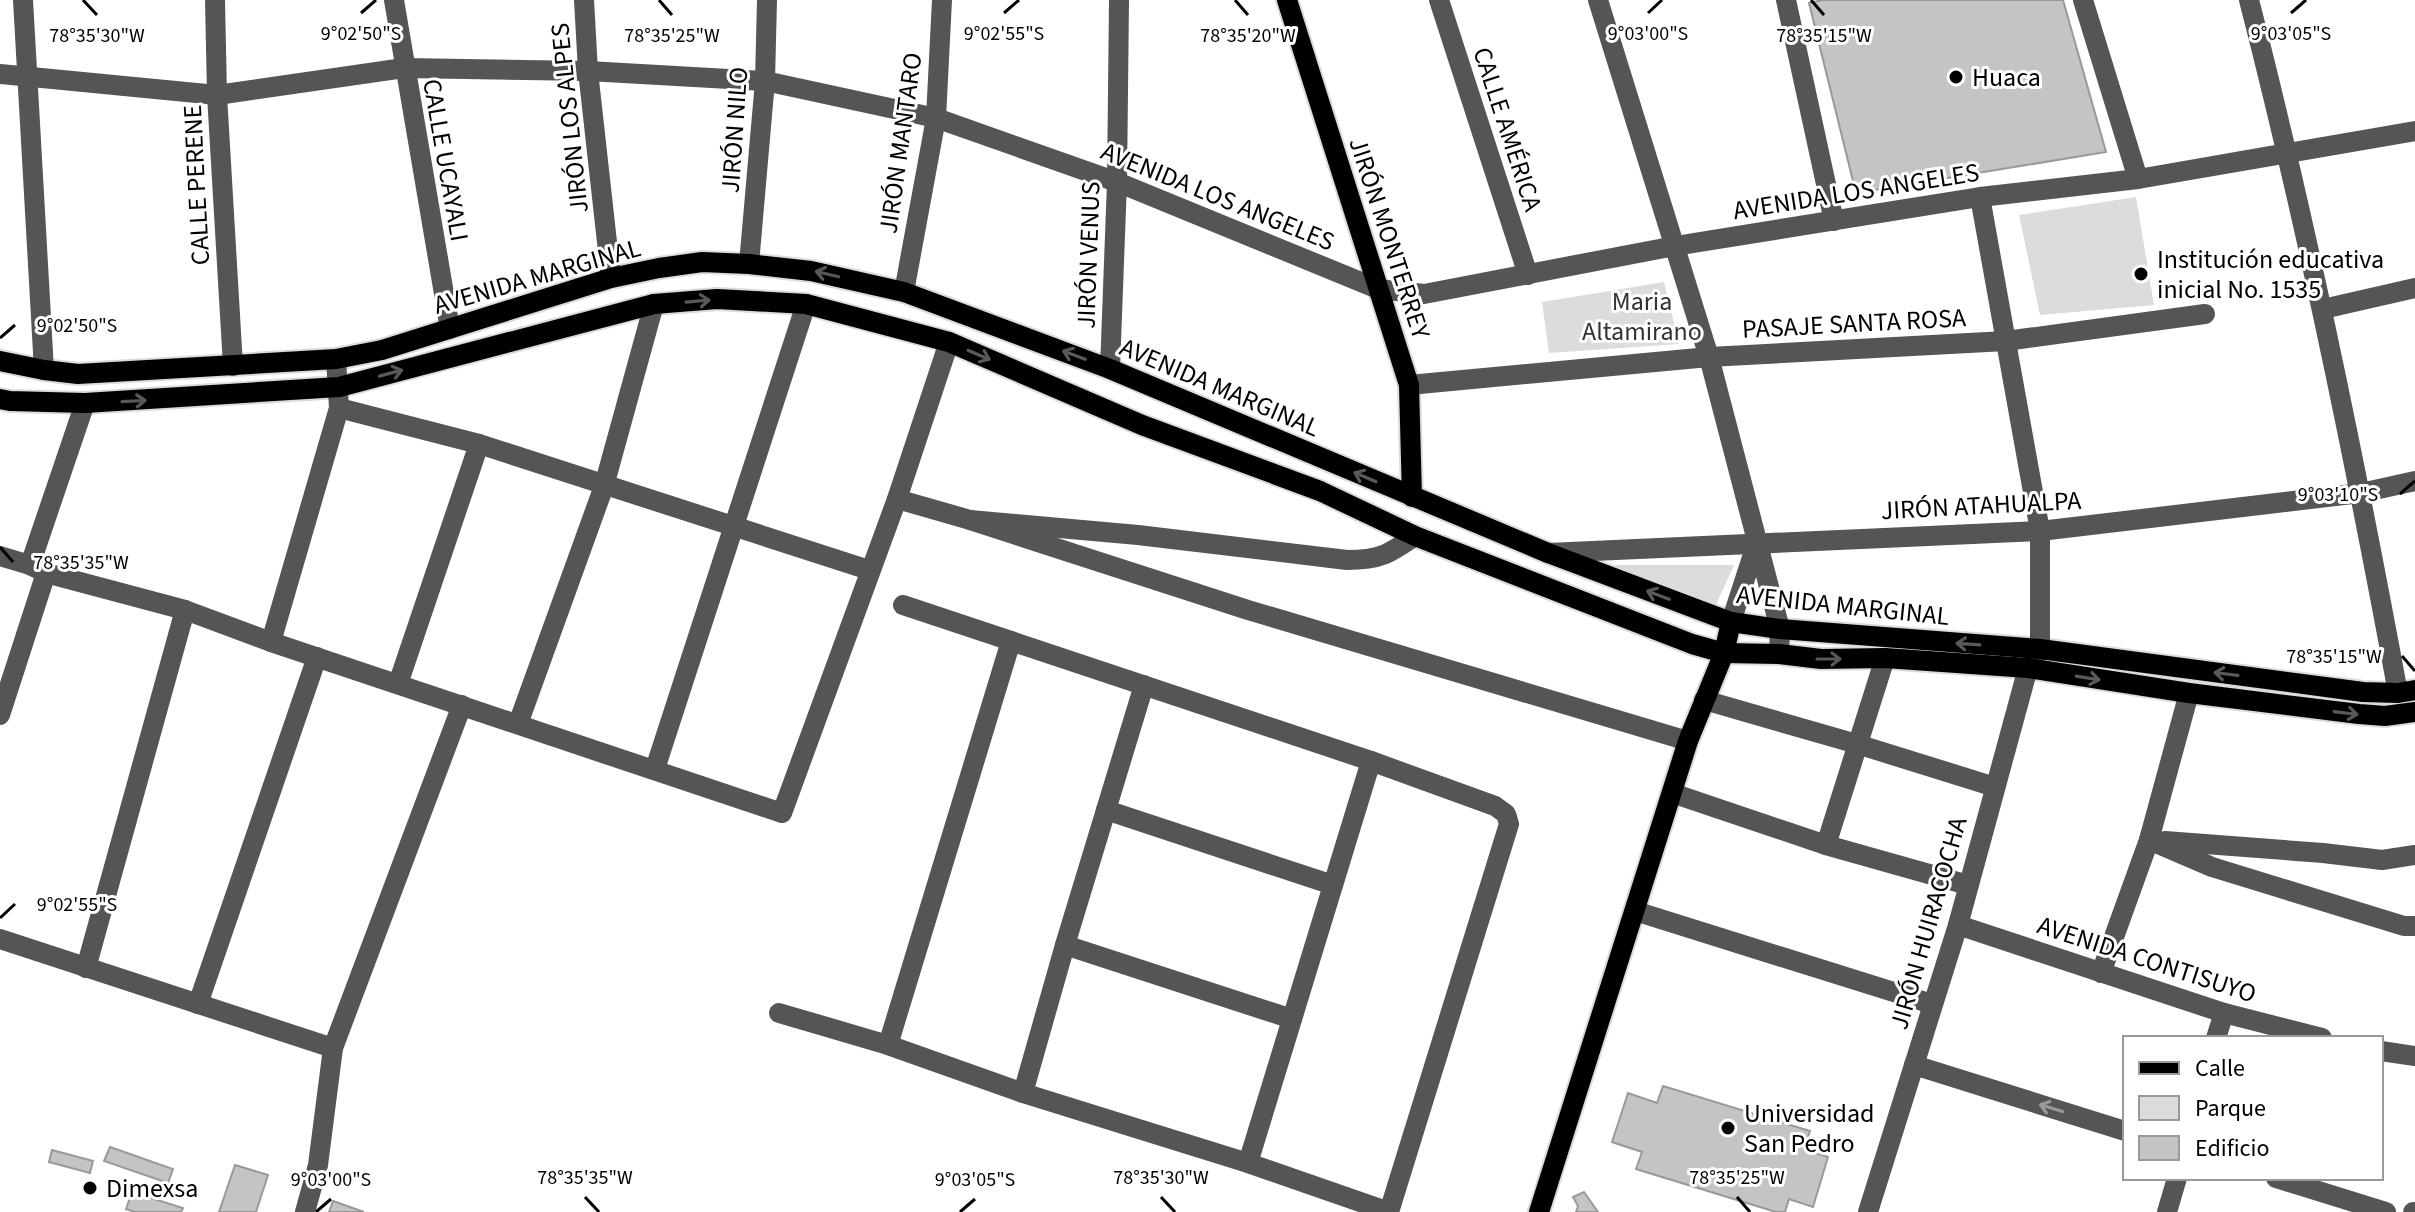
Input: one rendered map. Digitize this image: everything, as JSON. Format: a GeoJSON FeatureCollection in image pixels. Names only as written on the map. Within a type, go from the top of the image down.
{"type":"FeatureCollection","features":[{"type":"Feature","properties":{"kind":"main road","name":"JIRÓN MONTERREY"},"geometry":{"type":"LineString","coordinates":[[1287,0],[1409,385],[1412,497]]}},
{"type":"Feature","properties":{"kind":"main road","name":"AVENIDA MARGINAL"},"geometry":{"type":"LineString","coordinates":[[0,361],[78,374],[336,359],[382,350],[611,278],[659,268],[702,262],[811,271],[904,292],[1110,369],[1548,553],[1731,622],[1780,629],[2040,649],[2363,692],[2406,691]]}},
{"type":"Feature","properties":{"kind":"main road","name":"AVENIDA MARGINAL"},"geometry":{"type":"LineString","coordinates":[[0,399],[85,403],[339,398],[654,304],[717,299],[806,304],[949,342],[1142,425],[1320,491],[1415,536],[1692,644],[1724,653],[1821,659],[1885,658],[2028,668],[2189,693],[2359,714],[2385,716],[2415,712]]}},
{"type":"Feature","properties":{"kind":"main road"},"geometry":{"type":"LineString","coordinates":[[1539,1212],[1688,741],[1724,653],[1731,622]]}},
{"type":"Feature","properties":{"kind":"street"},"geometry":{"type":"LineString","coordinates":[[23,0],[44,370]]}},
{"type":"Feature","properties":{"kind":"street","name":"CALLE PERENE"},"geometry":{"type":"LineString","coordinates":[[215,0],[217,95],[233,366]]}},
{"type":"Feature","properties":{"kind":"street","name":"CALLE UCAYALI"},"geometry":{"type":"LineString","coordinates":[[394,0],[450,329]]}},
{"type":"Feature","properties":{"kind":"street","name":"JIRÓN LOS ALPES"},"geometry":{"type":"LineString","coordinates":[[584,0],[588,71],[611,278]]}},
{"type":"Feature","properties":{"kind":"street","name":"JIRÓN NILO"},"geometry":{"type":"LineString","coordinates":[[749,264],[765,81],[767,0]]}},
{"type":"Feature","properties":{"kind":"street","name":"JIRÓN MANTARO"},"geometry":{"type":"LineString","coordinates":[[904,292],[936,118],[942,0]]}},
{"type":"Feature","properties":{"kind":"street","name":"JIRÓN VENUS"},"geometry":{"type":"LineString","coordinates":[[1110,369],[1117,182],[1119,0]]}},
{"type":"Feature","properties":{"kind":"street","name":"CALLE AMÉRICA"},"geometry":{"type":"LineString","coordinates":[[1439,0],[1528,275]]}},
{"type":"Feature","properties":{"kind":"street"},"geometry":{"type":"LineString","coordinates":[[1598,0],[1709,357],[1780,629],[1779,654]]}},
{"type":"Feature","properties":{"kind":"street"},"geometry":{"type":"LineString","coordinates":[[1786,0],[1834,221]]}},
{"type":"Feature","properties":{"kind":"street"},"geometry":{"type":"LineString","coordinates":[[2083,0],[2138,179]]}},
{"type":"Feature","properties":{"kind":"street"},"geometry":{"type":"LineString","coordinates":[[2249,0],[2288,151],[2406,691]]}},
{"type":"Feature","properties":{"kind":"street","name":"AVENIDA LOS ANGELES"},"geometry":{"type":"LineString","coordinates":[[0,74],[217,95],[404,68],[588,71],[765,81],[936,118],[1117,182],[1378,289],[1424,294],[1675,246],[1980,197],[2138,179],[2415,131]]}},
{"type":"Feature","properties":{"kind":"street"},"geometry":{"type":"LineString","coordinates":[[1980,197],[2040,531],[2040,649]]}},
{"type":"Feature","properties":{"kind":"street"},"geometry":{"type":"LineString","coordinates":[[2323,309],[2415,288]]}},
{"type":"Feature","properties":{"kind":"street"},"geometry":{"type":"LineString","coordinates":[[518,724],[604,486],[654,304]]}},
{"type":"Feature","properties":{"kind":"street"},"geometry":{"type":"LineString","coordinates":[[655,769],[806,304]]}},
{"type":"Feature","properties":{"kind":"street","name":"PASAJE SANTA ROSA"},"geometry":{"type":"LineString","coordinates":[[1409,385],[1709,357],[2006,341],[2205,314]]}},
{"type":"Feature","properties":{"kind":"street"},"geometry":{"type":"LineString","coordinates":[[0,556],[185,610],[271,642],[782,813],[897,499],[949,342]]}},
{"type":"Feature","properties":{"kind":"street"},"geometry":{"type":"LineString","coordinates":[[271,642],[339,398],[336,359]]}},
{"type":"Feature","properties":{"kind":"street"},"geometry":{"type":"LineString","coordinates":[[339,398],[869,570]]}},
{"type":"Feature","properties":{"kind":"street"},"geometry":{"type":"LineString","coordinates":[[0,715],[85,403]]}},
{"type":"Feature","properties":{"kind":"street"},"geometry":{"type":"LineString","coordinates":[[398,684],[479,444]]}},
{"type":"Feature","properties":{"kind":"street","name":"JIRÓN ATAHUALPA"},"geometry":{"type":"LineString","coordinates":[[1548,553],[2040,531],[2361,493],[2415,481]]}},
{"type":"Feature","properties":{"kind":"street"},"geometry":{"type":"LineString","coordinates":[[897,499],[1248,610],[1688,741]]}},
{"type":"Feature","properties":{"kind":"street"},"geometry":{"type":"LineString","coordinates":[[970,520],[1138,535],[1347,560],[1368,560],[1387,555],[1415,536]]}},
{"type":"Feature","properties":{"kind":"street"},"geometry":{"type":"LineString","coordinates":[[1731,622],[1757,542]]}},
{"type":"Feature","properties":{"kind":"street"},"geometry":{"type":"LineString","coordinates":[[779,1013],[888,1045],[1023,1093],[1248,1163],[1389,1212],[1509,824],[1506,814],[1495,806],[1371,761],[903,605]]}},
{"type":"Feature","properties":{"kind":"street"},"geometry":{"type":"LineString","coordinates":[[86,968],[185,610]]}},
{"type":"Feature","properties":{"kind":"street"},"geometry":{"type":"LineString","coordinates":[[888,1045],[1011,641]]}},
{"type":"Feature","properties":{"kind":"street","name":"JIRÓN HUIRACOCHA"},"geometry":{"type":"LineString","coordinates":[[1870,1212],[1958,925],[2028,668],[2040,649]]}},
{"type":"Feature","properties":{"kind":"street"},"geometry":{"type":"LineString","coordinates":[[198,1004],[317,657]]}},
{"type":"Feature","properties":{"kind":"street"},"geometry":{"type":"LineString","coordinates":[[1826,845],[1885,658]]}},
{"type":"Feature","properties":{"kind":"street"},"geometry":{"type":"LineString","coordinates":[[1023,1093],[1144,685]]}},
{"type":"Feature","properties":{"kind":"street"},"geometry":{"type":"LineString","coordinates":[[2101,973],[2149,840],[2189,693]]}},
{"type":"Feature","properties":{"kind":"street"},"geometry":{"type":"LineString","coordinates":[[1704,700],[1995,787]]}},
{"type":"Feature","properties":{"kind":"street"},"geometry":{"type":"LineString","coordinates":[[305,1212],[318,1165],[333,1048],[462,705]]}},
{"type":"Feature","properties":{"kind":"street"},"geometry":{"type":"LineString","coordinates":[[1248,1163],[1371,761]]}},
{"type":"Feature","properties":{"kind":"street"},"geometry":{"type":"LineString","coordinates":[[1672,793],[1826,845],[1968,885]]}},
{"type":"Feature","properties":{"kind":"street"},"geometry":{"type":"LineString","coordinates":[[1106,810],[1333,885]]}},
{"type":"Feature","properties":{"kind":"street"},"geometry":{"type":"LineString","coordinates":[[2149,840],[2382,860],[2415,855]]}},
{"type":"Feature","properties":{"kind":"street"},"geometry":{"type":"LineString","coordinates":[[2149,840],[2212,867],[2404,926],[2415,926]]}},
{"type":"Feature","properties":{"kind":"street"},"geometry":{"type":"LineString","coordinates":[[1635,911],[1932,1004]]}},
{"type":"Feature","properties":{"kind":"street","name":"AVENIDA CONTISUYO"},"geometry":{"type":"LineString","coordinates":[[1958,925],[2224,1013],[2314,1036]]}},
{"type":"Feature","properties":{"kind":"street"},"geometry":{"type":"LineString","coordinates":[[0,939],[333,1048]]}},
{"type":"Feature","properties":{"kind":"street"},"geometry":{"type":"LineString","coordinates":[[1065,945],[1292,1019]]}},
{"type":"Feature","properties":{"kind":"street"},"geometry":{"type":"LineString","coordinates":[[2217,1036],[2224,1013]]}},
{"type":"Feature","properties":{"kind":"street"},"geometry":{"type":"LineString","coordinates":[[2383,1051],[2415,1056]]}},
{"type":"Feature","properties":{"kind":"street"},"geometry":{"type":"LineString","coordinates":[[1914,1065],[2123,1130]]}},
{"type":"Feature","properties":{"kind":"street"},"geometry":{"type":"LineString","coordinates":[[2167,1212],[2176,1180]]}},
{"type":"Feature","properties":{"kind":"street"},"geometry":{"type":"LineString","coordinates":[[2282,1180],[2386,1212]]}},
{"type":"Feature","properties":{"kind":"green space"},"geometry":{"type":"Polygon","coordinates":[[[2136,197],[2154,305],[2040,315],[2019,215],[2136,197]]]}},
{"type":"Feature","properties":{"kind":"green space","name":"Maria Altamirano"},"geometry":{"type":"Polygon","coordinates":[[[1664,282],[1679,344],[1549,353],[1542,302],[1664,282]]]}},
{"type":"Feature","properties":{"kind":"green space"},"geometry":{"type":"Polygon","coordinates":[[[1589,565],[1734,565],[1711,616],[1589,565]]]}},
{"type":"Feature","properties":{"kind":"building","name":"Huaca"},"geometry":{"type":"Polygon","coordinates":[[[1822,0],[2063,0],[2106,152],[1856,193],[1809,3],[1822,0]]]}},
{"type":"Feature","properties":{"kind":"building"},"geometry":{"type":"Polygon","coordinates":[[[1663,1086],[1810,1131],[1804,1149],[1828,1157],[1813,1207],[1789,1199],[1785,1212],[1776,1212],[1636,1169],[1642,1152],[1612,1142],[1628,1093],[1657,1103],[1663,1086]]]}},
{"type":"Feature","properties":{"kind":"building"},"geometry":{"type":"Polygon","coordinates":[[[110,1147],[173,1169],[168,1183],[104,1161],[110,1147]]]}},
{"type":"Feature","properties":{"kind":"building"},"geometry":{"type":"Polygon","coordinates":[[[52,1150],[93,1161],[90,1173],[49,1162],[52,1150]]]}},
{"type":"Feature","properties":{"kind":"building"},"geometry":{"type":"Polygon","coordinates":[[[235,1165],[268,1175],[256,1212],[219,1212],[235,1165]]]}},
{"type":"Feature","properties":{"kind":"building"},"geometry":{"type":"Polygon","coordinates":[[[132,1192],[183,1208],[181,1212],[135,1212],[126,1209],[132,1192]]]}},
{"type":"Feature","properties":{"kind":"building"},"geometry":{"type":"Polygon","coordinates":[[[1584,1192],[1598,1212],[1576,1212],[1578,1206],[1573,1197],[1584,1192]]]}},
{"type":"Feature","properties":{"kind":"building"},"geometry":{"type":"Polygon","coordinates":[[[333,1201],[364,1212],[329,1212],[333,1201]]]}},
{"type":"Feature","properties":{"kind":"place","name":"Huaca"},"geometry":{"type":"Point","coordinates":[1956,77]}},
{"type":"Feature","properties":{"kind":"place","name":"Institución educativa inicial No. 1535"},"geometry":{"type":"Point","coordinates":[2141,274]}},
{"type":"Feature","properties":{"kind":"place","name":"Universidad San Pedro"},"geometry":{"type":"Point","coordinates":[1728,1128]}},
{"type":"Feature","properties":{"kind":"place","name":"Dimexsa"},"geometry":{"type":"Point","coordinates":[90,1188]}}]}
